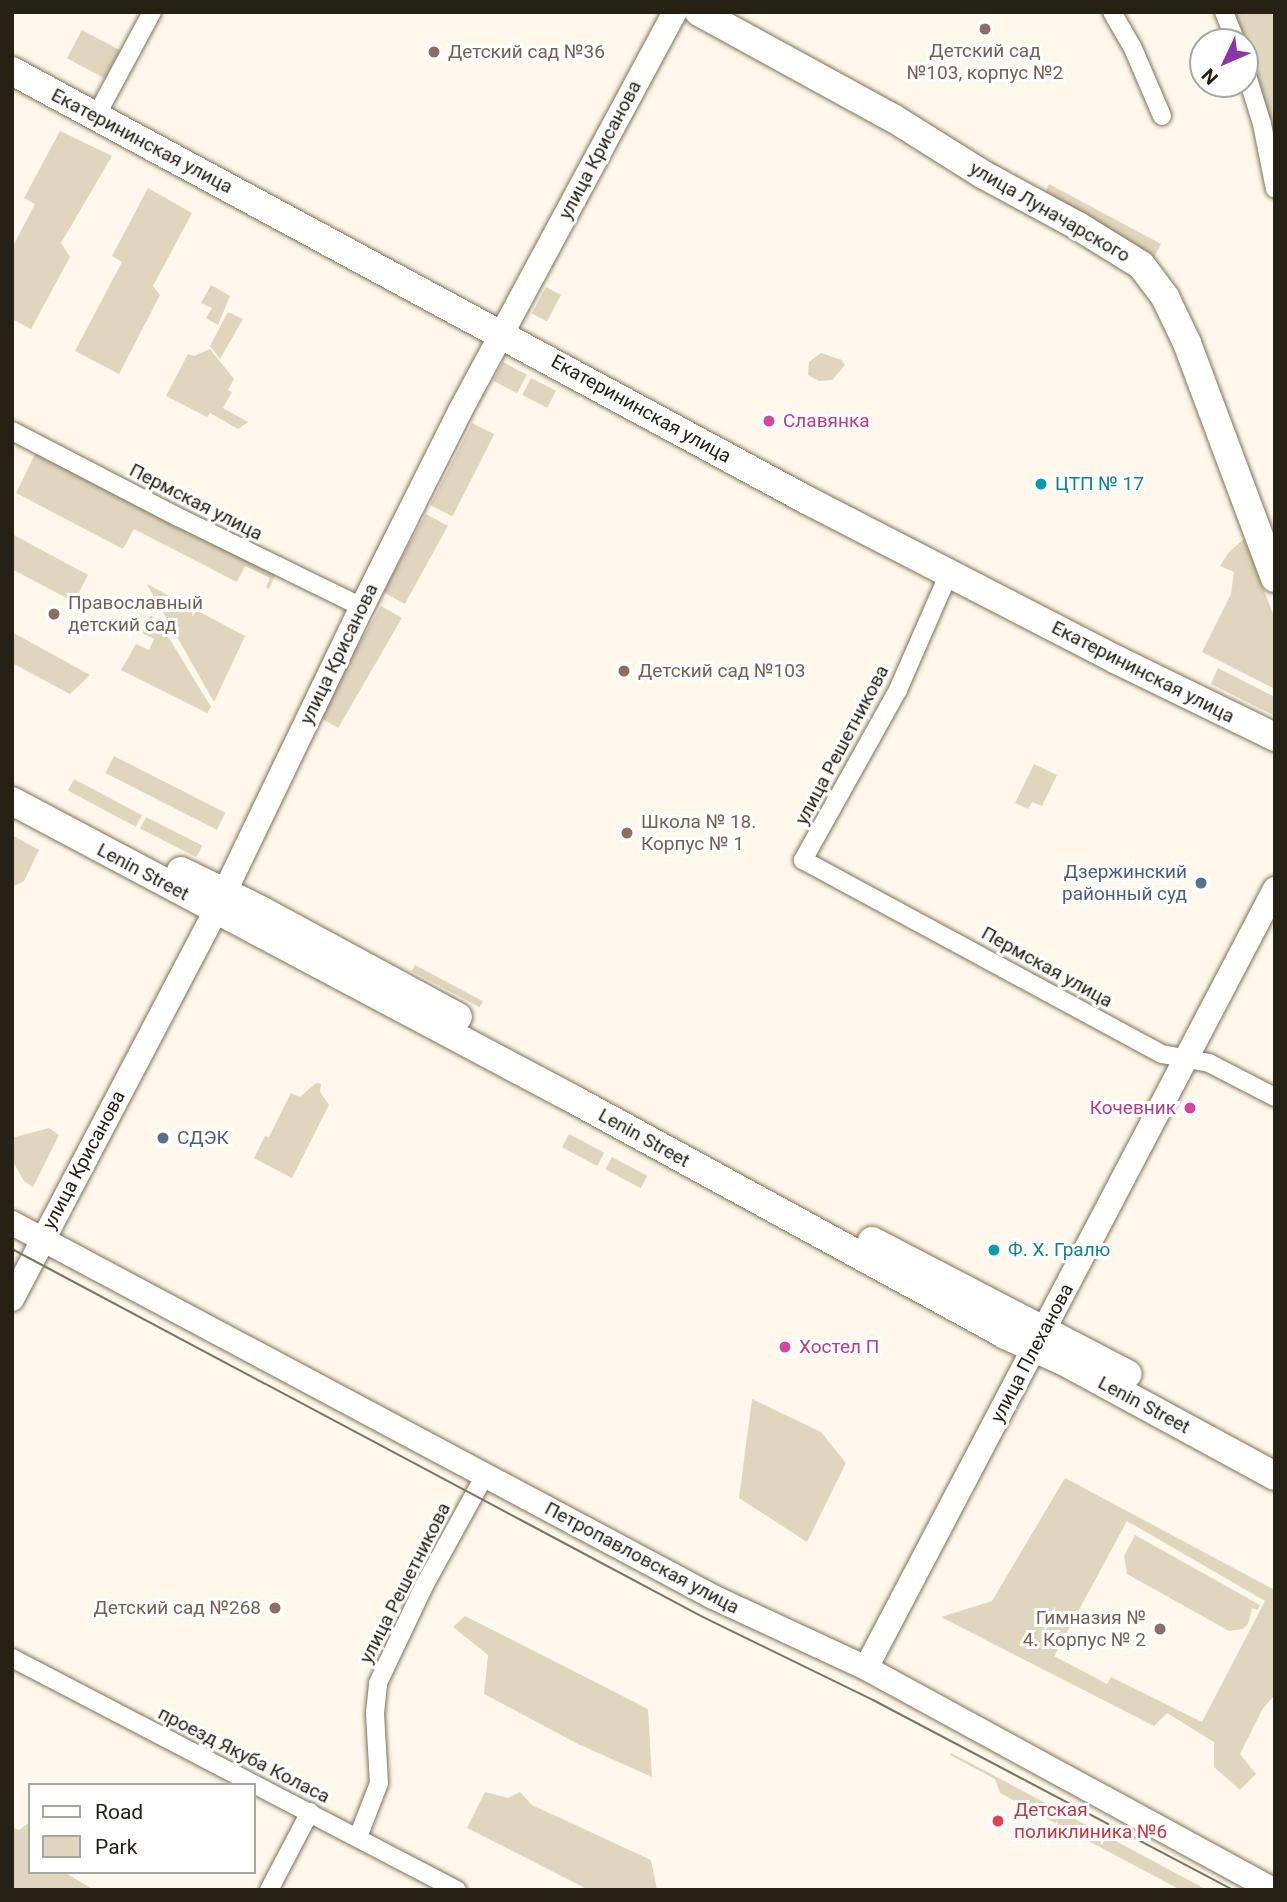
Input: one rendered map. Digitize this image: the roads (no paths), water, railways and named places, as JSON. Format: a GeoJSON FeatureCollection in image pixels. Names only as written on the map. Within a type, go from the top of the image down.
{"type":"FeatureCollection","features":[{"type":"Feature","properties":{"kind":"main road","name":"улица Крисанова"},"geometry":{"type":"LineString","coordinates":[[12,1299],[220,901],[362,607],[502,333],[675,12]]}},
{"type":"Feature","properties":{"kind":"main road","name":"улица Луначарского"},"geometry":{"type":"LineString","coordinates":[[699,12],[893,118],[984,175],[1087,231],[1141,265],[1177,319],[1275,578]]}},
{"type":"Feature","properties":{"kind":"main road","name":"Екатерининская улица"},"geometry":{"type":"LineString","coordinates":[[12,71],[696,440],[950,573],[1275,737]]}},
{"type":"Feature","properties":{"kind":"main road"},"geometry":{"type":"LineString","coordinates":[[1244,500],[1275,537]]}},
{"type":"Feature","properties":{"kind":"main road","name":"Lenin Street"},"geometry":{"type":"LineString","coordinates":[[12,779],[220,901],[573,1099],[1005,1335],[1039,1339],[1275,1455]]}},
{"type":"Feature","properties":{"kind":"main road","name":"Lenin Street"},"geometry":{"type":"LineString","coordinates":[[12,801],[220,901]]}},
{"type":"Feature","properties":{"kind":"main road","name":"улица Плеханова"},"geometry":{"type":"LineString","coordinates":[[866,1668],[1275,889]]}},
{"type":"Feature","properties":{"kind":"main road","name":"Петропавловская улица"},"geometry":{"type":"LineString","coordinates":[[12,1223],[713,1597],[866,1668],[1273,1890]]}},
{"type":"Feature","properties":{"kind":"main road","name":"Lenin Street"},"geometry":{"type":"LineString","coordinates":[[1039,1339],[1275,1476]]}},
{"type":"Feature","properties":{"kind":"street"},"geometry":{"type":"LineString","coordinates":[[96,116],[152,12]]}},
{"type":"Feature","properties":{"kind":"street"},"geometry":{"type":"LineString","coordinates":[[1112,12],[1132,46],[1162,116]]}},
{"type":"Feature","properties":{"kind":"street"},"geometry":{"type":"LineString","coordinates":[[1254,98],[1275,189]]}},
{"type":"Feature","properties":{"kind":"street","name":"Пермская улица"},"geometry":{"type":"LineString","coordinates":[[12,431],[177,517],[362,607]]}},
{"type":"Feature","properties":{"kind":"street","name":"улица Решетникова"},"geometry":{"type":"LineString","coordinates":[[803,860],[898,690],[950,573]]}},
{"type":"Feature","properties":{"kind":"street","name":"Пермская улица"},"geometry":{"type":"LineString","coordinates":[[803,860],[1162,1054],[1209,1063],[1275,1097]]}},
{"type":"Feature","properties":{"kind":"street","name":"улица Решетникова"},"geometry":{"type":"LineString","coordinates":[[358,1837],[379,1783],[375,1713],[378,1682],[424,1586],[485,1475]]}},
{"type":"Feature","properties":{"kind":"street","name":"проезд Якуба Коласа"},"geometry":{"type":"LineString","coordinates":[[12,1658],[254,1783]]}},
{"type":"Feature","properties":{"kind":"street","name":"проезд Якуба Коласа"},"geometry":{"type":"LineString","coordinates":[[256,1784],[457,1890]]}},
{"type":"Feature","properties":{"kind":"street"},"geometry":{"type":"LineString","coordinates":[[269,1890],[310,1812]]}},
{"type":"Feature","properties":{"kind":"tram line"},"geometry":{"type":"LineString","coordinates":[[12,1249],[703,1617],[873,1700],[1234,1890]]}},
{"type":"Feature","properties":{"kind":"place","name":"Детский сад №103, корпус №2"},"geometry":{"type":"Point","coordinates":[985,29]}},
{"type":"Feature","properties":{"kind":"place","name":"Детский сад №36"},"geometry":{"type":"Point","coordinates":[434,52]}},
{"type":"Feature","properties":{"kind":"place","name":"Славянка"},"geometry":{"type":"Point","coordinates":[769,421]}},
{"type":"Feature","properties":{"kind":"place","name":"ЦТП № 17"},"geometry":{"type":"Point","coordinates":[1041,484]}},
{"type":"Feature","properties":{"kind":"place","name":"Православный детский сад"},"geometry":{"type":"Point","coordinates":[54,614]}},
{"type":"Feature","properties":{"kind":"place","name":"Детский сад №103"},"geometry":{"type":"Point","coordinates":[624,671]}},
{"type":"Feature","properties":{"kind":"place","name":"Школа № 18. Корпус № 1"},"geometry":{"type":"Point","coordinates":[627,833]}},
{"type":"Feature","properties":{"kind":"place","name":"Дзержинский районный суд"},"geometry":{"type":"Point","coordinates":[1201,883]}},
{"type":"Feature","properties":{"kind":"place","name":"Кочевник"},"geometry":{"type":"Point","coordinates":[1190,1108]}},
{"type":"Feature","properties":{"kind":"place","name":"СДЭК"},"geometry":{"type":"Point","coordinates":[163,1138]}},
{"type":"Feature","properties":{"kind":"place","name":"Ф. Х. Гралю"},"geometry":{"type":"Point","coordinates":[994,1250]}},
{"type":"Feature","properties":{"kind":"place","name":"Хостел П"},"geometry":{"type":"Point","coordinates":[785,1347]}},
{"type":"Feature","properties":{"kind":"place","name":"Детский сад №268"},"geometry":{"type":"Point","coordinates":[275,1608]}},
{"type":"Feature","properties":{"kind":"place","name":"Гимназия № 4. Корпус № 2"},"geometry":{"type":"Point","coordinates":[1160,1629]}},
{"type":"Feature","properties":{"kind":"place","name":"Детская поликлиника №6"},"geometry":{"type":"Point","coordinates":[998,1821]}}]}
